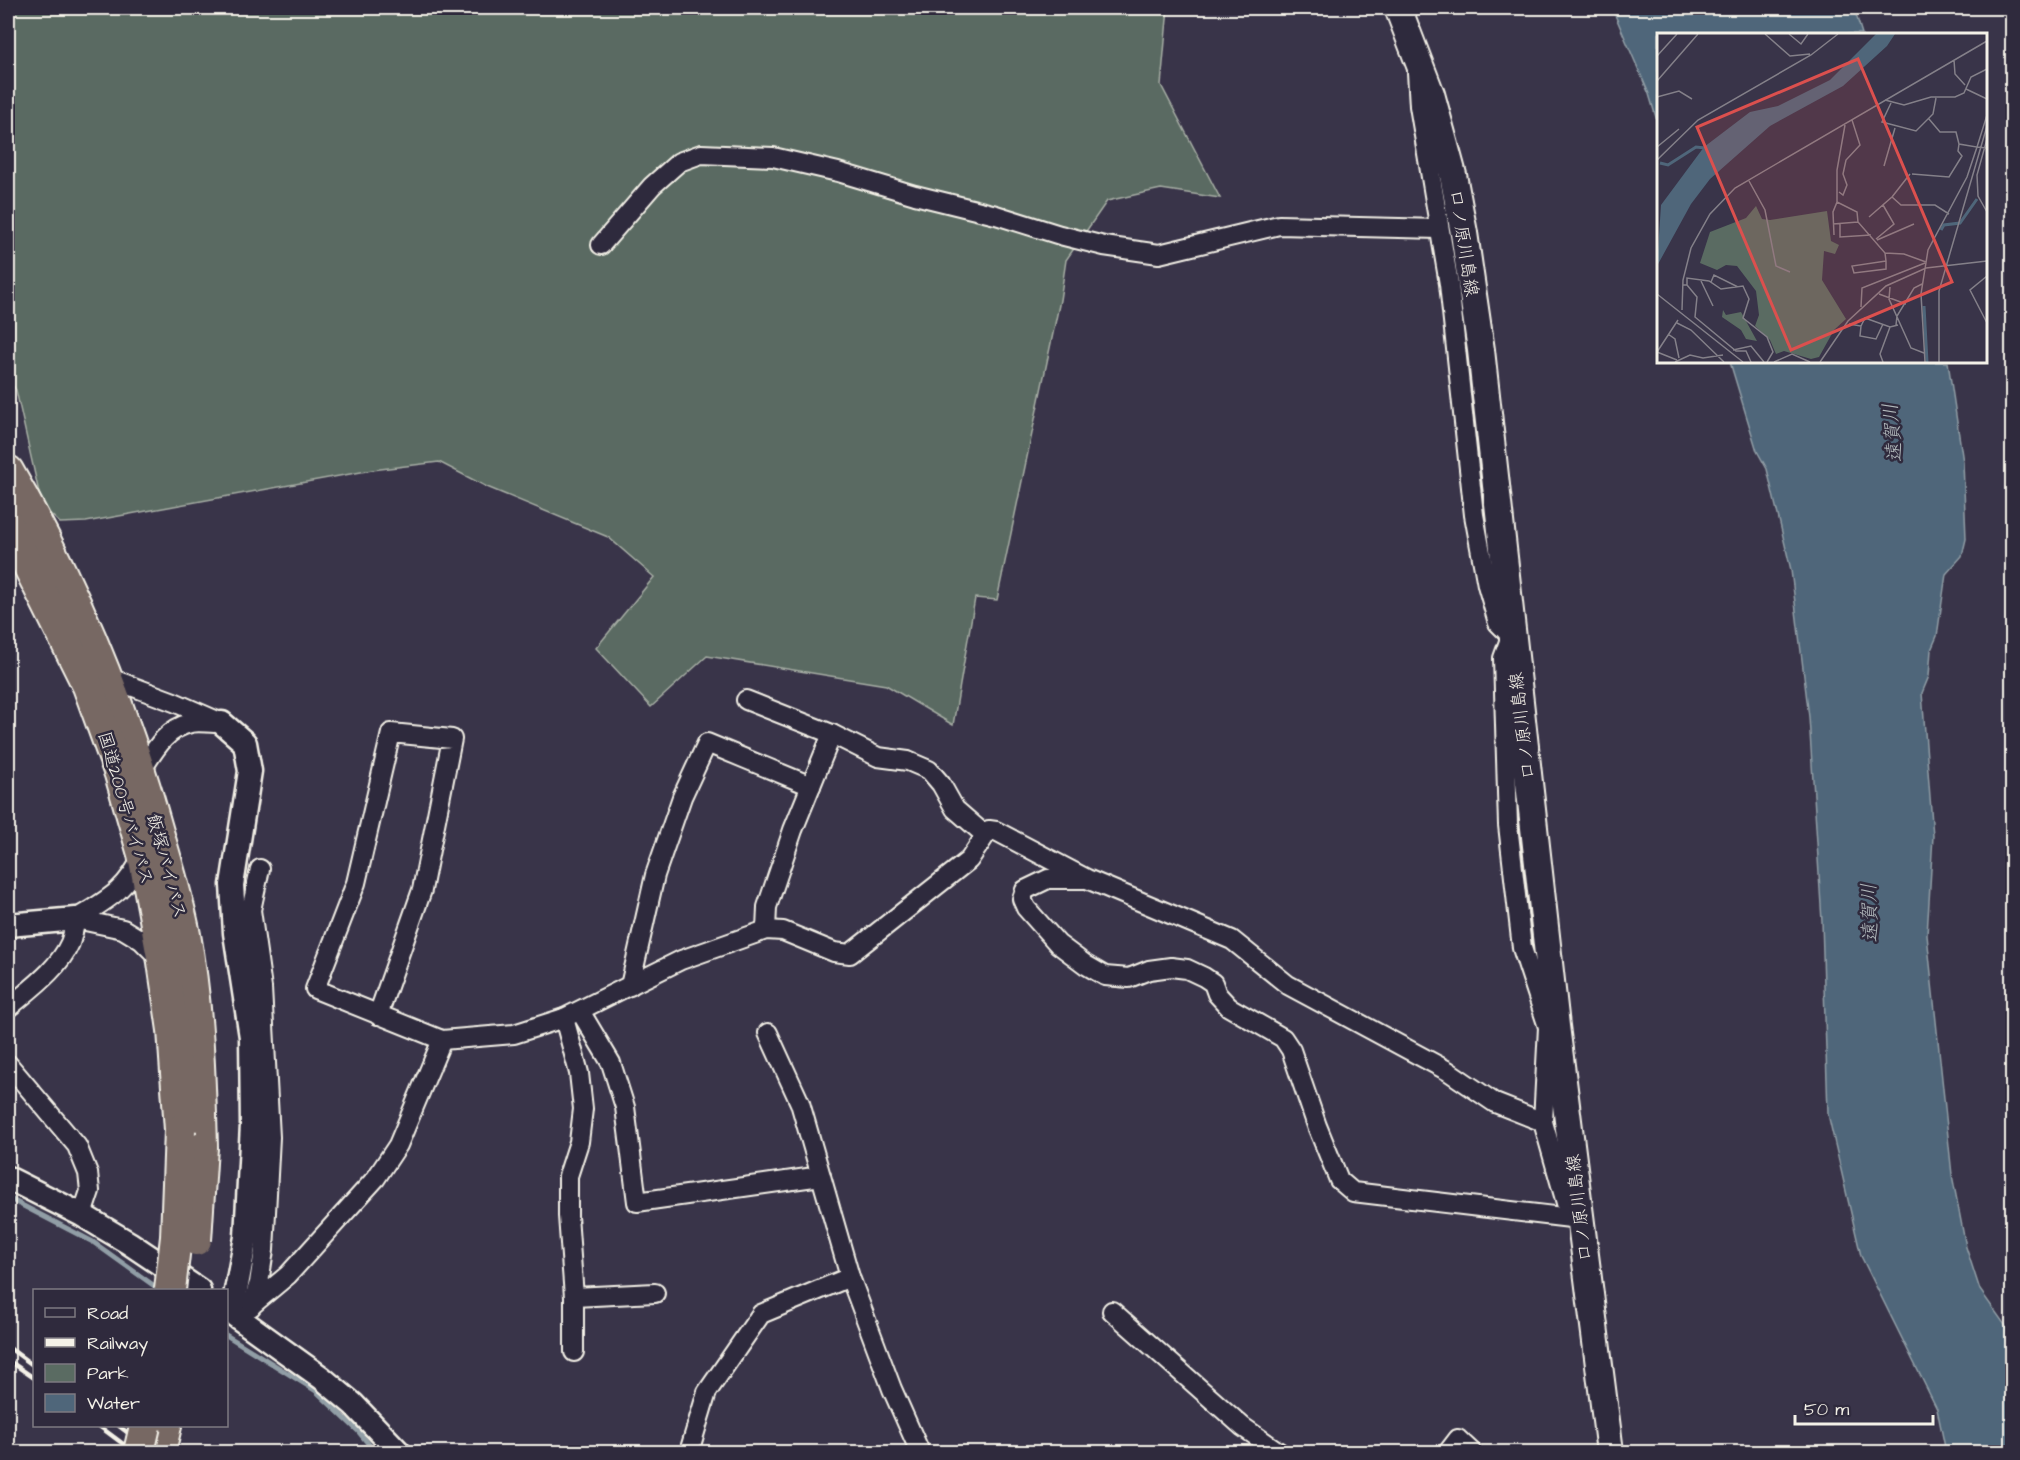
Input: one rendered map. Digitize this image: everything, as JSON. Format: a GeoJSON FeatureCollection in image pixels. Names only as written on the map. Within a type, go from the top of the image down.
{"type":"FeatureCollection","features":[{"type":"Feature","properties":{"kind":"highway","name":"飯塚バイパス"},"geometry":{"type":"LineString","coordinates":[[8,471],[40,528],[107,677],[141,771],[185,934],[197,1023],[191,1139],[191,1289]]}},
{"type":"Feature","properties":{"kind":"highway","name":"国道200号バイパス"},"geometry":{"type":"LineString","coordinates":[[8,529],[88,686],[120,774],[143,854],[191,1139],[170,1289]]}},
{"type":"Feature","properties":{"kind":"highway"},"geometry":{"type":"LineString","coordinates":[[139,1452],[145,1427]]}},
{"type":"Feature","properties":{"kind":"highway"},"geometry":{"type":"LineString","coordinates":[[160,1452],[166,1427]]}},
{"type":"Feature","properties":{"kind":"main road","name":"口ノ原川島線"},"geometry":{"type":"LineString","coordinates":[[1398,8],[1431,94],[1450,163],[1464,233],[1489,418],[1552,1026],[1567,1103],[1575,1218],[1610,1452]]}},
{"type":"Feature","properties":{"kind":"street"},"geometry":{"type":"LineString","coordinates":[[1416,54],[1419,106],[1449,284],[1474,515],[1487,585],[1498,623],[1511,636]]}},
{"type":"Feature","properties":{"kind":"street"},"geometry":{"type":"LineString","coordinates":[[601,245],[652,186],[679,162],[701,154],[773,157],[806,164],[996,215],[1071,238],[1104,246],[1159,254],[1279,225],[1439,229]]}},
{"type":"Feature","properties":{"kind":"street"},"geometry":{"type":"LineString","coordinates":[[107,677],[222,723],[245,743],[250,771],[232,885],[235,933],[251,1036],[252,1125],[246,1237],[237,1312]]}},
{"type":"Feature","properties":{"kind":"street"},"geometry":{"type":"LineString","coordinates":[[746,699],[832,734],[878,758],[908,761],[929,770],[941,783],[955,809],[985,835]]}},
{"type":"Feature","properties":{"kind":"street"},"geometry":{"type":"LineString","coordinates":[[141,771],[158,744],[172,730],[191,722],[222,723]]}},
{"type":"Feature","properties":{"kind":"street"},"geometry":{"type":"LineString","coordinates":[[378,1015],[422,890],[452,739],[390,733],[356,883],[315,989],[378,1015],[442,1040],[514,1034],[572,1014],[681,960],[766,930],[783,931],[827,950],[850,954],[969,860],[989,830],[996,831],[1087,879],[1232,940],[1288,985],[1448,1071],[1495,1103],[1543,1122]]}},
{"type":"Feature","properties":{"kind":"street"},"geometry":{"type":"LineString","coordinates":[[766,930],[767,907],[793,830],[832,734]]}},
{"type":"Feature","properties":{"kind":"street"},"geometry":{"type":"LineString","coordinates":[[630,986],[655,875],[682,797],[707,743],[811,786]]}},
{"type":"Feature","properties":{"kind":"street"},"geometry":{"type":"LineString","coordinates":[[8,1008],[61,959],[71,941],[76,919],[116,894],[134,873],[143,854]]}},
{"type":"Feature","properties":{"kind":"street"},"geometry":{"type":"LineString","coordinates":[[237,1312],[259,1283],[264,1250],[270,1137],[262,988],[254,945],[251,909],[260,869]]}},
{"type":"Feature","properties":{"kind":"street"},"geometry":{"type":"LineString","coordinates":[[1087,879],[1048,879],[1025,890],[1022,899],[1026,908],[1058,944],[1105,976],[1129,978],[1171,967],[1187,969],[1213,983],[1217,994],[1229,1007],[1283,1038],[1291,1050],[1317,1126],[1339,1180],[1353,1192],[1575,1218],[1543,1122],[1552,1026]]}},
{"type":"Feature","properties":{"kind":"street"},"geometry":{"type":"LineString","coordinates":[[8,926],[76,919],[123,929],[141,940],[163,962]]}},
{"type":"Feature","properties":{"kind":"street"},"geometry":{"type":"LineString","coordinates":[[572,1014],[611,1063],[625,1107],[638,1202],[820,1176]]}},
{"type":"Feature","properties":{"kind":"street"},"geometry":{"type":"LineString","coordinates":[[572,1014],[583,1109],[579,1142],[568,1176],[568,1216],[574,1297],[574,1352]]}},
{"type":"Feature","properties":{"kind":"street"},"geometry":{"type":"LineString","coordinates":[[768,1033],[800,1103],[850,1277],[892,1389],[920,1452]]}},
{"type":"Feature","properties":{"kind":"street"},"geometry":{"type":"LineString","coordinates":[[237,1312],[288,1275],[376,1178],[398,1145],[442,1040]]}},
{"type":"Feature","properties":{"kind":"street"},"geometry":{"type":"LineString","coordinates":[[8,1064],[77,1146],[88,1173],[90,1191],[82,1215]]}},
{"type":"Feature","properties":{"kind":"street"},"geometry":{"type":"LineString","coordinates":[[8,1178],[82,1215],[198,1289]]}},
{"type":"Feature","properties":{"kind":"street"},"geometry":{"type":"LineString","coordinates":[[689,1452],[707,1392],[761,1314],[850,1277]]}},
{"type":"Feature","properties":{"kind":"street"},"geometry":{"type":"LineString","coordinates":[[574,1297],[655,1293]]}},
{"type":"Feature","properties":{"kind":"street"},"geometry":{"type":"LineString","coordinates":[[1112,1311],[1244,1427],[1279,1452]]}},
{"type":"Feature","properties":{"kind":"street"},"geometry":{"type":"LineString","coordinates":[[237,1312],[346,1397],[399,1452]]}},
{"type":"Feature","properties":{"kind":"street"},"geometry":{"type":"LineString","coordinates":[[1448,1452],[1458,1439],[1472,1452]]}},
{"type":"Feature","properties":{"kind":"green space"},"geometry":{"type":"Polygon","coordinates":[[[8,8],[1168,8],[1161,85],[1220,198],[1161,189],[1107,201],[1066,260],[1060,300],[997,600],[975,598],[953,725],[886,685],[707,656],[651,707],[596,648],[654,577],[608,537],[487,487],[439,462],[372,470],[86,522],[60,523],[42,506],[16,390],[8,378],[8,8]]]}},
{"type":"Feature","properties":{"kind":"water"},"geometry":{"type":"Polygon","coordinates":[[[1612,8],[1854,8],[1862,33],[1657,33],[1657,121],[1649,94],[1612,8]]]}},
{"type":"Feature","properties":{"kind":"water","name":"遠賀川"},"geometry":{"type":"Polygon","coordinates":[[[1730,363],[1948,363],[1963,462],[1966,539],[1962,556],[1946,574],[1937,636],[1931,650],[1929,676],[1922,693],[1933,836],[1927,935],[1952,1175],[1966,1247],[1980,1290],[2005,1325],[2012,1343],[2012,1452],[1946,1452],[1937,1409],[1861,1256],[1828,1114],[1822,921],[1809,717],[1791,570],[1767,469],[1757,451],[1730,363]]]}},
{"type":"Feature","properties":{"kind":"waterway"},"geometry":{"type":"LineString","coordinates":[[8,1198],[93,1242],[159,1289]]}},
{"type":"Feature","properties":{"kind":"waterway"},"geometry":{"type":"LineString","coordinates":[[228,1336],[316,1391],[358,1431],[375,1452]]}},
{"type":"Feature","properties":{"kind":"railway"},"geometry":{"type":"LineString","coordinates":[[8,1347],[33,1365]]}},
{"type":"Feature","properties":{"kind":"railway"},"geometry":{"type":"LineString","coordinates":[[8,1360],[33,1377]]}},
{"type":"Feature","properties":{"kind":"railway"},"geometry":{"type":"LineString","coordinates":[[100,1427],[134,1452]]}},
{"type":"Feature","properties":{"kind":"railway"},"geometry":{"type":"LineString","coordinates":[[120,1427],[153,1452]]}}]}
